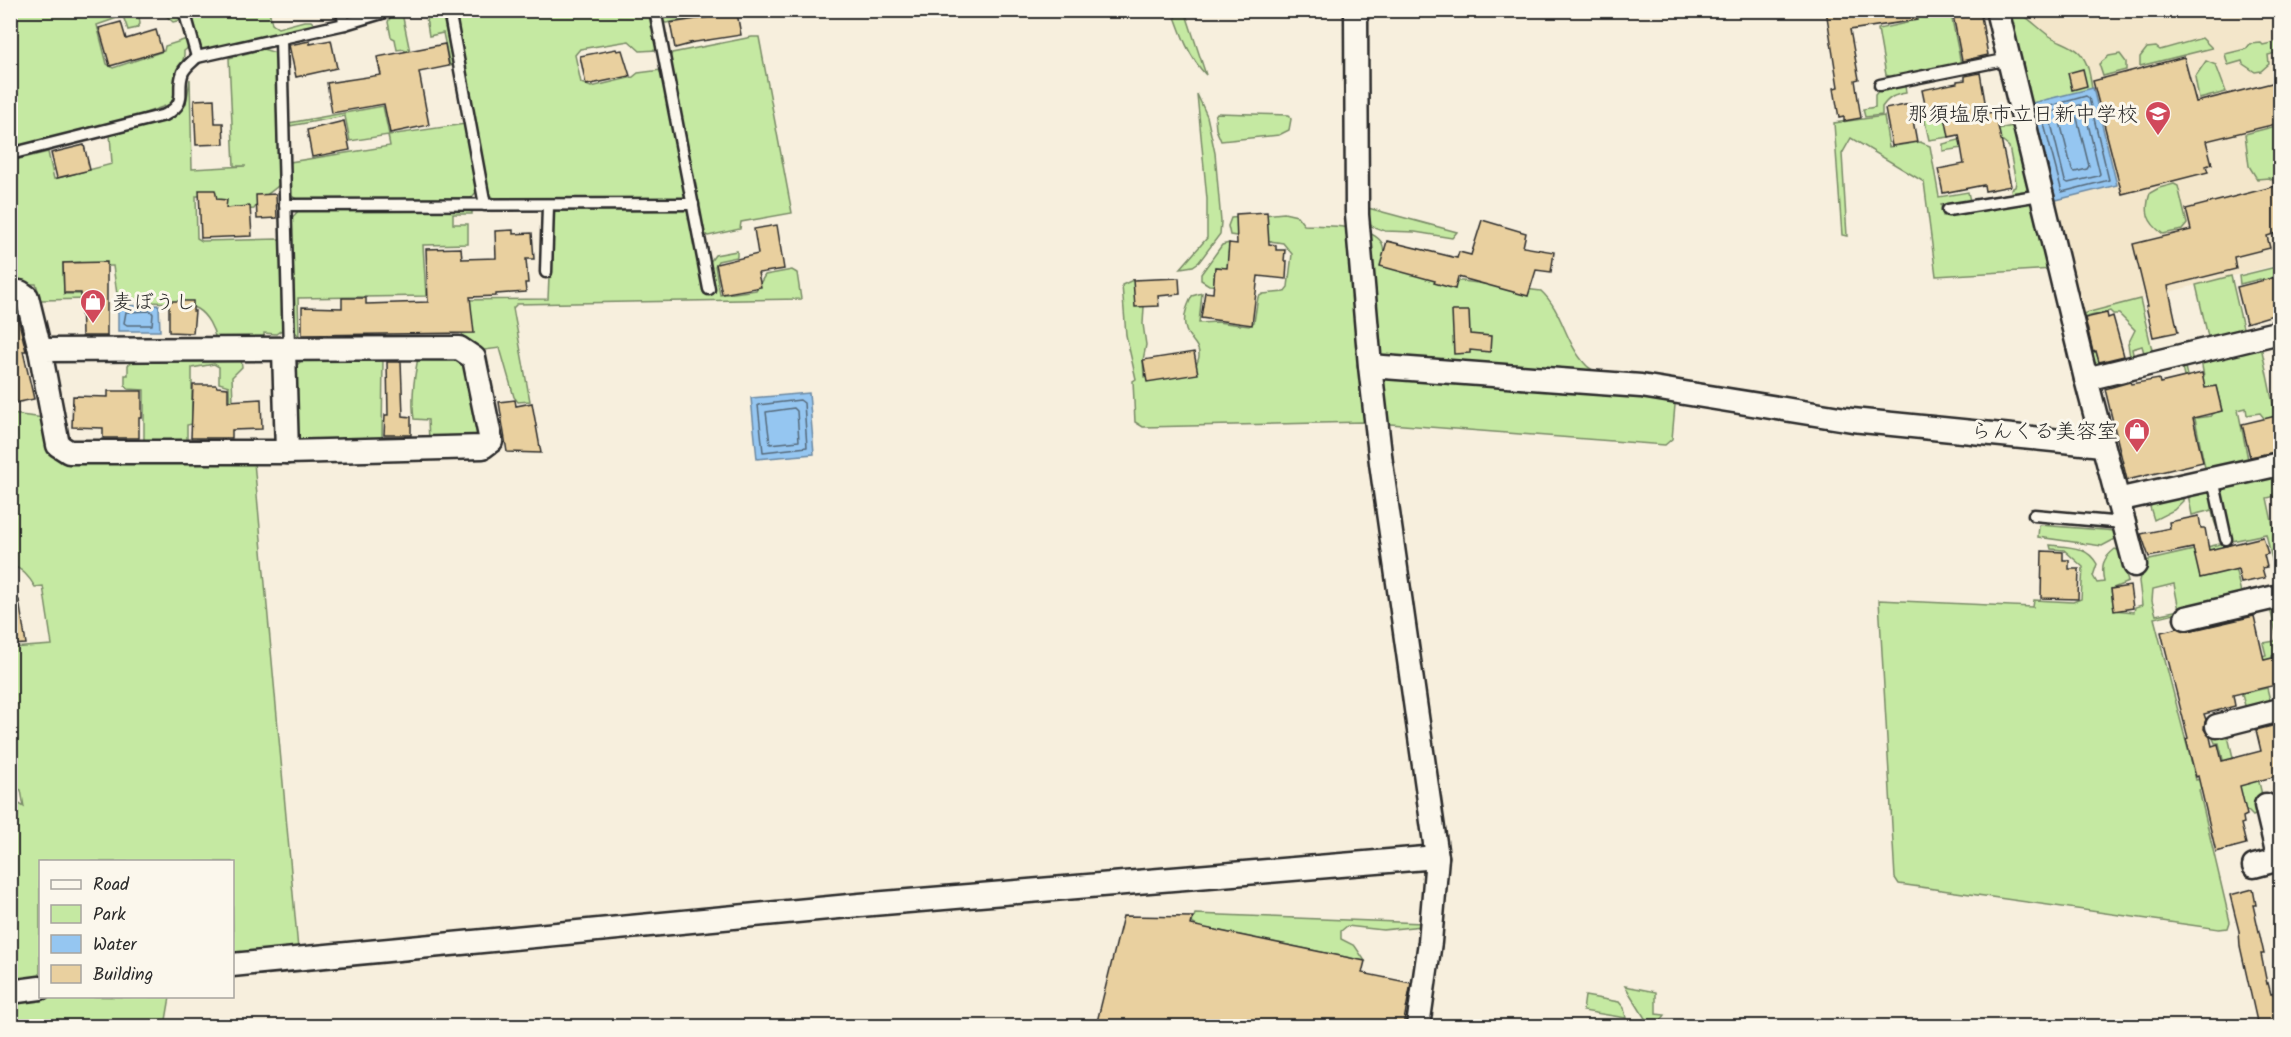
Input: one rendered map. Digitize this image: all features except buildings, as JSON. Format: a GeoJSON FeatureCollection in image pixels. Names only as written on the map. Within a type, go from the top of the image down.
{"type":"FeatureCollection","features":[{"type":"Feature","properties":{"kind":"street"},"geometry":{"type":"LineString","coordinates":[[1356,10],[1357,215],[1370,366],[1381,463],[1437,857],[1430,942],[1418,1026]]}},
{"type":"Feature","properties":{"kind":"street"},"geometry":{"type":"LineString","coordinates":[[1997,10],[2102,445],[2135,565]]}},
{"type":"Feature","properties":{"kind":"street"},"geometry":{"type":"LineString","coordinates":[[10,292],[20,292],[27,297],[40,350],[58,445],[69,452],[287,452],[483,447],[490,441],[474,358],[459,348],[40,350]]}},
{"type":"Feature","properties":{"kind":"street"},"geometry":{"type":"LineString","coordinates":[[2086,379],[2280,332]]}},
{"type":"Feature","properties":{"kind":"street"},"geometry":{"type":"LineString","coordinates":[[286,350],[287,452]]}},
{"type":"Feature","properties":{"kind":"street"},"geometry":{"type":"LineString","coordinates":[[1370,366],[1641,386],[1852,420],[2102,445]]}},
{"type":"Feature","properties":{"kind":"street"},"geometry":{"type":"LineString","coordinates":[[2117,500],[2280,464]]}},
{"type":"Feature","properties":{"kind":"street"},"geometry":{"type":"LineString","coordinates":[[2186,618],[2280,596]]}},
{"type":"Feature","properties":{"kind":"street"},"geometry":{"type":"LineString","coordinates":[[2217,726],[2280,710]]}},
{"type":"Feature","properties":{"kind":"street"},"geometry":{"type":"LineString","coordinates":[[2254,866],[2280,860],[2266,805]]}},
{"type":"Feature","properties":{"kind":"street"},"geometry":{"type":"LineString","coordinates":[[234,965],[860,905],[1437,857]]}},
{"type":"Feature","properties":{"kind":"street"},"geometry":{"type":"LineString","coordinates":[[10,992],[39,988]]}},
{"type":"Feature","properties":{"kind":"lane"},"geometry":{"type":"LineString","coordinates":[[184,10],[197,57]]}},
{"type":"Feature","properties":{"kind":"lane"},"geometry":{"type":"LineString","coordinates":[[341,10],[345,24]]}},
{"type":"Feature","properties":{"kind":"lane"},"geometry":{"type":"LineString","coordinates":[[10,154],[165,115],[176,109],[181,99],[183,72],[197,57],[345,24],[392,10]]}},
{"type":"Feature","properties":{"kind":"lane"},"geometry":{"type":"LineString","coordinates":[[449,10],[485,205]]}},
{"type":"Feature","properties":{"kind":"lane"},"geometry":{"type":"LineString","coordinates":[[655,10],[709,290]]}},
{"type":"Feature","properties":{"kind":"lane"},"geometry":{"type":"LineString","coordinates":[[281,39],[286,350]]}},
{"type":"Feature","properties":{"kind":"lane"},"geometry":{"type":"LineString","coordinates":[[1880,85],[2009,59]]}},
{"type":"Feature","properties":{"kind":"lane"},"geometry":{"type":"LineString","coordinates":[[1948,210],[2042,195]]}},
{"type":"Feature","properties":{"kind":"lane"},"geometry":{"type":"LineString","coordinates":[[285,205],[693,204]]}},
{"type":"Feature","properties":{"kind":"lane"},"geometry":{"type":"LineString","coordinates":[[546,272],[548,206]]}},
{"type":"Feature","properties":{"kind":"lane"},"geometry":{"type":"LineString","coordinates":[[2212,479],[2226,539]]}},
{"type":"Feature","properties":{"kind":"lane"},"geometry":{"type":"LineString","coordinates":[[2034,515],[2123,523]]}},
{"type":"Feature","properties":{"kind":"shaded area","name":"那須塩原市立日新中学校"},"geometry":{"type":"Polygon","coordinates":[[[2004,11],[2280,11],[2280,264],[2078,315],[2004,11]]]}},
{"type":"Feature","properties":{"kind":"green space"},"geometry":{"type":"Polygon","coordinates":[[[269,10],[272,24],[278,28],[304,21],[311,21],[315,25],[313,29],[204,55],[197,45],[192,22],[193,11],[212,11],[227,15],[242,11],[269,10]]]}},
{"type":"Feature","properties":{"kind":"green space"},"geometry":{"type":"Polygon","coordinates":[[[11,11],[179,11],[182,20],[173,22],[163,13],[139,15],[140,24],[137,28],[128,30],[123,16],[97,25],[107,64],[113,68],[164,51],[165,46],[187,39],[189,47],[184,51],[184,59],[178,70],[171,104],[108,126],[11,151],[11,11]]]}},
{"type":"Feature","properties":{"kind":"green space"},"geometry":{"type":"Polygon","coordinates":[[[425,11],[442,12],[453,65],[450,66],[443,33],[429,36],[425,11]]]}},
{"type":"Feature","properties":{"kind":"green space"},"geometry":{"type":"Polygon","coordinates":[[[453,11],[652,11],[659,48],[657,50],[640,51],[629,41],[580,49],[575,55],[581,83],[591,87],[633,77],[638,73],[661,70],[688,196],[684,200],[500,201],[487,194],[453,11]]]}},
{"type":"Feature","properties":{"kind":"green space"},"geometry":{"type":"Polygon","coordinates":[[[659,11],[731,11],[666,23],[661,21],[659,11]]]}},
{"type":"Feature","properties":{"kind":"green space"},"geometry":{"type":"Polygon","coordinates":[[[1173,11],[1185,11],[1206,75],[1190,53],[1173,11]]]}},
{"type":"Feature","properties":{"kind":"green space"},"geometry":{"type":"Polygon","coordinates":[[[1911,11],[1933,11],[1934,17],[1951,14],[1961,64],[1893,78],[1886,75],[1878,29],[1907,23],[1907,16],[1911,11]]]}},
{"type":"Feature","properties":{"kind":"green space"},"geometry":{"type":"Polygon","coordinates":[[[2005,11],[2019,12],[2048,35],[2080,53],[2090,75],[2092,89],[2029,104],[2005,11]]]}},
{"type":"Feature","properties":{"kind":"green space"},"geometry":{"type":"Polygon","coordinates":[[[402,13],[411,57],[404,49],[397,50],[395,39],[391,37],[388,22],[390,17],[402,13]]]}},
{"type":"Feature","properties":{"kind":"green space"},"geometry":{"type":"Polygon","coordinates":[[[759,37],[792,213],[741,222],[740,229],[708,236],[702,232],[669,58],[672,53],[759,37]]]}},
{"type":"Feature","properties":{"kind":"green space"},"geometry":{"type":"Polygon","coordinates":[[[2202,38],[2212,48],[2140,66],[2140,57],[2147,48],[2156,47],[2160,50],[2202,38]]]}},
{"type":"Feature","properties":{"kind":"green space"},"geometry":{"type":"Polygon","coordinates":[[[2280,41],[2280,52],[2268,55],[2269,64],[2261,71],[2255,72],[2242,61],[2228,65],[2225,54],[2246,49],[2250,44],[2261,43],[2263,45],[2280,41]]]}},
{"type":"Feature","properties":{"kind":"green space"},"geometry":{"type":"Polygon","coordinates":[[[263,49],[276,53],[281,183],[254,209],[230,211],[209,196],[196,196],[197,238],[202,241],[280,239],[283,245],[283,329],[276,334],[264,333],[264,340],[216,340],[207,319],[191,306],[118,301],[113,266],[80,266],[80,262],[63,263],[64,294],[89,294],[90,299],[41,300],[36,284],[11,284],[11,161],[48,152],[54,179],[112,164],[110,134],[157,123],[174,116],[185,104],[190,79],[192,169],[246,166],[234,166],[229,58],[263,49]]]}},
{"type":"Feature","properties":{"kind":"green space"},"geometry":{"type":"Polygon","coordinates":[[[2120,54],[2126,62],[2126,70],[2103,76],[2099,64],[2109,56],[2120,54]]]}},
{"type":"Feature","properties":{"kind":"green space"},"geometry":{"type":"Polygon","coordinates":[[[2206,61],[2216,65],[2226,92],[2199,99],[2195,77],[2206,61]]]}},
{"type":"Feature","properties":{"kind":"green space"},"geometry":{"type":"Polygon","coordinates":[[[1905,85],[1906,93],[1887,101],[1882,107],[1882,115],[1865,117],[1863,109],[1875,107],[1875,95],[1880,89],[1905,85]]]}},
{"type":"Feature","properties":{"kind":"green space"},"geometry":{"type":"Polygon","coordinates":[[[1197,94],[1207,116],[1215,153],[1220,234],[1199,262],[1193,266],[1181,268],[1207,238],[1207,199],[1197,94]]]}},
{"type":"Feature","properties":{"kind":"green space"},"geometry":{"type":"Polygon","coordinates":[[[383,106],[389,135],[465,124],[476,192],[470,200],[298,200],[289,194],[290,162],[390,146],[388,135],[350,141],[345,116],[289,126],[289,123],[383,106]]]}},
{"type":"Feature","properties":{"kind":"green space"},"geometry":{"type":"Polygon","coordinates":[[[1957,111],[1949,137],[1929,140],[1924,117],[1957,111]]]}},
{"type":"Feature","properties":{"kind":"green space"},"geometry":{"type":"Polygon","coordinates":[[[1217,113],[1289,115],[1291,119],[1289,130],[1279,135],[1221,141],[1216,129],[1215,116],[1217,113]]]}},
{"type":"Feature","properties":{"kind":"green space"},"geometry":{"type":"Polygon","coordinates":[[[1884,116],[1889,147],[1920,142],[1930,146],[1939,197],[1968,192],[1970,201],[1941,205],[1943,216],[2032,202],[2037,205],[2052,269],[1936,276],[1924,182],[1851,138],[1842,154],[1847,236],[1842,235],[1834,123],[1884,116]]]}},
{"type":"Feature","properties":{"kind":"green space"},"geometry":{"type":"Polygon","coordinates":[[[2018,125],[2030,192],[2012,195],[2011,189],[2015,187],[2016,182],[2009,147],[2003,142],[1943,151],[1943,144],[1963,139],[1963,136],[2018,125]]]}},
{"type":"Feature","properties":{"kind":"green space"},"geometry":{"type":"Polygon","coordinates":[[[2280,125],[2280,180],[2276,182],[2269,178],[2257,179],[2249,166],[2245,134],[2280,125]]]}},
{"type":"Feature","properties":{"kind":"green space"},"geometry":{"type":"Polygon","coordinates":[[[2174,184],[2178,186],[2187,224],[2182,230],[2163,234],[2150,221],[2147,211],[2148,200],[2150,193],[2174,184]]]}},
{"type":"Feature","properties":{"kind":"green space"},"geometry":{"type":"Polygon","coordinates":[[[1368,208],[1457,232],[1452,238],[1415,232],[1385,231],[1371,226],[1366,215],[1368,208]]]}},
{"type":"Feature","properties":{"kind":"green space"},"geometry":{"type":"Polygon","coordinates":[[[299,210],[472,210],[472,214],[453,214],[453,224],[468,224],[468,244],[423,245],[426,296],[298,298],[299,336],[293,330],[289,221],[299,210]]]}},
{"type":"Feature","properties":{"kind":"green space"},"geometry":{"type":"Polygon","coordinates":[[[688,210],[704,294],[715,292],[710,262],[715,255],[737,251],[737,257],[718,261],[715,266],[720,295],[756,290],[765,275],[792,270],[797,273],[801,299],[517,304],[513,308],[530,401],[518,402],[514,397],[500,348],[476,351],[463,343],[460,300],[548,299],[552,211],[688,210]]]}},
{"type":"Feature","properties":{"kind":"green space"},"geometry":{"type":"Polygon","coordinates":[[[1284,213],[1297,216],[1304,225],[1346,227],[1368,232],[1382,243],[1385,263],[1446,281],[1541,291],[1554,308],[1574,348],[1587,366],[1597,372],[1645,384],[1675,405],[1672,439],[1665,445],[1364,422],[1143,427],[1135,422],[1133,381],[1136,379],[1126,335],[1122,285],[1133,280],[1144,307],[1143,324],[1146,345],[1143,360],[1144,377],[1194,370],[1199,352],[1185,326],[1187,308],[1192,296],[1202,293],[1199,323],[1217,322],[1249,326],[1254,322],[1258,297],[1263,294],[1284,292],[1288,287],[1292,254],[1283,243],[1230,235],[1228,226],[1231,218],[1284,213]]]}},
{"type":"Feature","properties":{"kind":"green space"},"geometry":{"type":"Polygon","coordinates":[[[1229,243],[1228,268],[1215,267],[1214,280],[1227,281],[1225,286],[1209,285],[1201,280],[1201,274],[1222,245],[1229,243]]]}},
{"type":"Feature","properties":{"kind":"green space"},"geometry":{"type":"Polygon","coordinates":[[[2280,266],[2280,275],[2270,278],[2276,303],[2264,281],[2260,279],[2240,284],[2239,276],[2280,266]]]}},
{"type":"Feature","properties":{"kind":"green space"},"geometry":{"type":"Polygon","coordinates":[[[2231,276],[2244,332],[2209,341],[2196,285],[2231,276]]]}},
{"type":"Feature","properties":{"kind":"green space"},"geometry":{"type":"Polygon","coordinates":[[[2140,299],[2153,354],[2145,356],[2142,346],[2132,349],[2134,359],[2101,368],[2090,363],[2078,315],[2140,299]],[[2110,311],[2082,318],[2090,352],[2096,352],[2100,365],[2130,357],[2128,344],[2135,330],[2119,314],[2113,314],[2110,311]]]}},
{"type":"Feature","properties":{"kind":"green space"},"geometry":{"type":"Polygon","coordinates":[[[2261,346],[2280,438],[2260,413],[2247,415],[2246,408],[2238,410],[2249,464],[2206,473],[2195,419],[2185,421],[2193,415],[2181,364],[2184,363],[2197,418],[2211,416],[2211,414],[2222,411],[2216,386],[2197,390],[2199,379],[2204,377],[2201,360],[2261,346]]]}},
{"type":"Feature","properties":{"kind":"green space"},"geometry":{"type":"Polygon","coordinates":[[[454,355],[466,363],[480,430],[475,440],[429,440],[428,420],[414,419],[413,388],[418,358],[454,355]]]}},
{"type":"Feature","properties":{"kind":"green space"},"geometry":{"type":"Polygon","coordinates":[[[383,357],[382,442],[302,444],[294,435],[293,369],[304,358],[383,357]]]}},
{"type":"Feature","properties":{"kind":"green space"},"geometry":{"type":"Polygon","coordinates":[[[241,358],[242,367],[232,377],[234,426],[230,426],[229,386],[219,383],[219,367],[214,364],[192,368],[192,424],[187,425],[187,444],[144,443],[144,390],[128,389],[125,385],[128,365],[133,360],[241,358]]]}},
{"type":"Feature","properties":{"kind":"green space"},"geometry":{"type":"Polygon","coordinates":[[[11,414],[45,418],[59,459],[254,462],[298,949],[234,957],[234,860],[39,860],[39,998],[170,998],[165,1026],[11,1026],[10,798],[24,807],[21,790],[11,786],[11,648],[52,645],[43,586],[35,587],[25,574],[11,566],[11,414]]]}},
{"type":"Feature","properties":{"kind":"green space"},"geometry":{"type":"Polygon","coordinates":[[[2280,472],[2280,495],[2267,498],[2274,531],[2280,530],[2279,589],[2266,534],[2232,541],[2231,534],[2222,532],[2217,527],[2212,510],[2192,515],[2188,494],[2206,489],[2211,494],[2219,485],[2280,472]]]}},
{"type":"Feature","properties":{"kind":"green space"},"geometry":{"type":"Polygon","coordinates":[[[2183,495],[2183,501],[2174,510],[2154,520],[2150,507],[2156,500],[2183,495]]]}},
{"type":"Feature","properties":{"kind":"green space"},"geometry":{"type":"Polygon","coordinates":[[[2136,518],[2145,561],[2229,542],[2242,597],[2154,618],[2196,780],[2226,772],[2219,743],[2215,743],[2212,736],[2227,732],[2236,770],[2255,765],[2263,799],[2254,802],[2257,814],[2253,816],[2248,811],[2241,812],[2215,786],[2199,790],[2230,922],[2228,928],[2219,929],[1899,884],[1895,878],[1879,600],[2033,607],[2034,600],[2073,602],[2081,599],[2083,567],[2064,550],[2051,549],[2050,545],[2077,548],[2093,558],[2097,564],[2093,576],[2097,583],[2104,582],[2103,567],[2107,556],[2115,549],[2121,551],[2128,582],[2111,589],[2114,610],[2134,612],[2135,607],[2142,605],[2139,581],[2141,572],[2132,520],[2136,518]],[[2174,584],[2153,589],[2152,601],[2156,615],[2179,610],[2174,584]]]}},
{"type":"Feature","properties":{"kind":"green space"},"geometry":{"type":"Polygon","coordinates":[[[2039,525],[2116,531],[2117,538],[2102,546],[2038,537],[2039,525]]]}},
{"type":"Feature","properties":{"kind":"green space"},"geometry":{"type":"Polygon","coordinates":[[[2280,606],[2280,653],[2272,656],[2278,683],[2258,657],[2266,655],[2263,643],[2275,641],[2277,637],[2270,608],[2280,606]]]}},
{"type":"Feature","properties":{"kind":"green space"},"geometry":{"type":"Polygon","coordinates":[[[2240,676],[2244,693],[2267,688],[2270,700],[2268,704],[2246,709],[2237,677],[2240,676]]]}},
{"type":"Feature","properties":{"kind":"green space"},"geometry":{"type":"Polygon","coordinates":[[[1195,914],[1423,923],[1422,926],[1383,930],[1347,926],[1341,931],[1341,939],[1355,946],[1365,961],[1211,929],[1206,932],[1192,923],[1195,914]]]}},
{"type":"Feature","properties":{"kind":"green space"},"geometry":{"type":"Polygon","coordinates":[[[1625,986],[1656,992],[1656,1014],[1665,1015],[1660,1022],[1646,1020],[1625,986]]]}},
{"type":"Feature","properties":{"kind":"green space"},"geometry":{"type":"Polygon","coordinates":[[[1585,996],[1619,1002],[1624,1008],[1626,1018],[1583,1011],[1585,996]]]}},
{"type":"Feature","properties":{"kind":"water"},"geometry":{"type":"Polygon","coordinates":[[[2093,88],[2117,185],[2056,200],[2032,103],[2093,88]]]}},
{"type":"Feature","properties":{"kind":"water"},"geometry":{"type":"Polygon","coordinates":[[[159,305],[160,331],[118,331],[118,306],[159,305]]]}},
{"type":"Feature","properties":{"kind":"water"},"geometry":{"type":"Polygon","coordinates":[[[809,393],[814,454],[757,459],[751,398],[809,393]]]}},
{"type":"Feature","properties":{"kind":"place","name":"那須塩原市立日新中学校"},"geometry":{"type":"Point","coordinates":[2158,137]}},
{"type":"Feature","properties":{"kind":"place","name":"麦ぼうし"},"geometry":{"type":"Point","coordinates":[93,325]}},
{"type":"Feature","properties":{"kind":"place","name":"らんくる美容室"},"geometry":{"type":"Point","coordinates":[2137,454]}}]}
